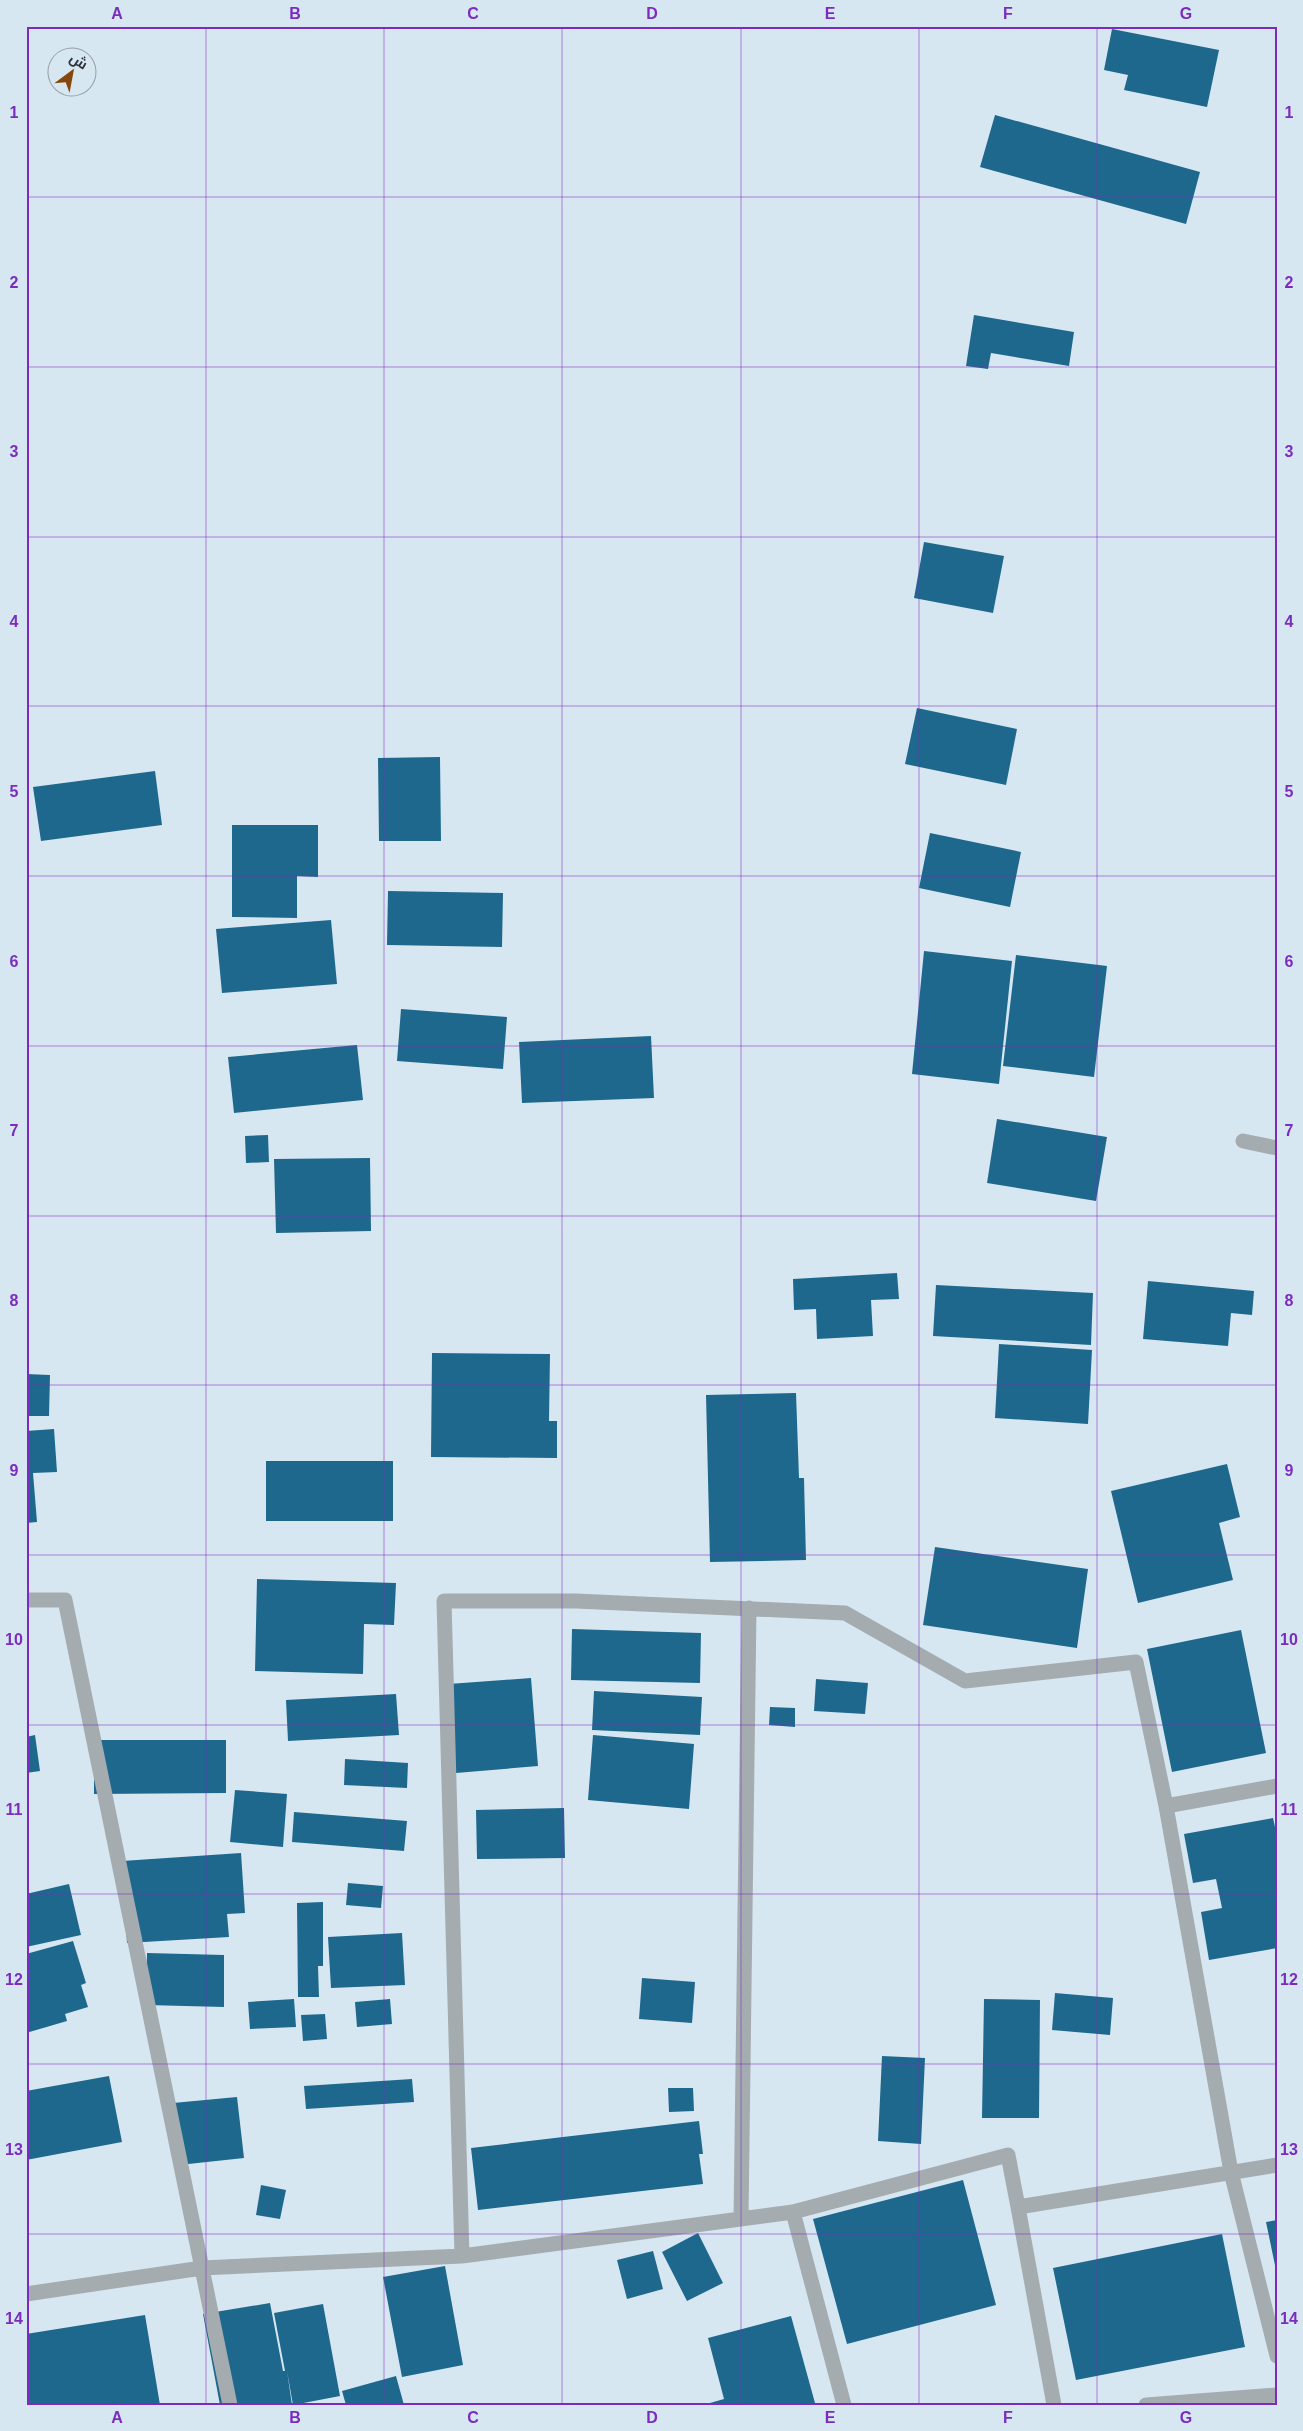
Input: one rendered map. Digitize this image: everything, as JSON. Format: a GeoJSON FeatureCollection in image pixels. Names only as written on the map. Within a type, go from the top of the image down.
{"type":"FeatureCollection","features":[{"type":"Feature","properties":{"kind":"street"},"geometry":{"type":"LineString","coordinates":[[1243,1141],[1277,1148]]}},
{"type":"Feature","properties":{"kind":"street"},"geometry":{"type":"LineString","coordinates":[[26,1600],[66,1600],[230,2405]]}},
{"type":"Feature","properties":{"kind":"street"},"geometry":{"type":"LineString","coordinates":[[462,2256],[444,1601],[576,1601],[845,1613],[965,1681],[1136,1662],[1166,1806],[1232,2172],[1277,2356]]}},
{"type":"Feature","properties":{"kind":"street"},"geometry":{"type":"LineString","coordinates":[[741,2219],[750,1608]]}},
{"type":"Feature","properties":{"kind":"street"},"geometry":{"type":"LineString","coordinates":[[1166,1806],[1277,1786]]}},
{"type":"Feature","properties":{"kind":"street"},"geometry":{"type":"LineString","coordinates":[[26,2294],[202,2268],[462,2256],[793,2212],[1008,2155],[1054,2405]]}},
{"type":"Feature","properties":{"kind":"street"},"geometry":{"type":"LineString","coordinates":[[1018,2207],[1277,2165]]}},
{"type":"Feature","properties":{"kind":"street"},"geometry":{"type":"LineString","coordinates":[[793,2212],[844,2405]]}},
{"type":"Feature","properties":{"kind":"street"},"geometry":{"type":"LineString","coordinates":[[1146,2405],[1277,2395]]}},
{"type":"Feature","properties":{"kind":"building"},"geometry":{"type":"Polygon","coordinates":[[[1112,29],[1219,50],[1207,107],[1124,90],[1128,75],[1104,70],[1112,29]]]}},
{"type":"Feature","properties":{"kind":"building"},"geometry":{"type":"Polygon","coordinates":[[[995,115],[1200,172],[1186,224],[980,167],[995,115]]]}},
{"type":"Feature","properties":{"kind":"building"},"geometry":{"type":"Polygon","coordinates":[[[974,315],[1074,332],[1069,366],[991,353],[988,369],[966,366],[974,315]]]}},
{"type":"Feature","properties":{"kind":"building"},"geometry":{"type":"Polygon","coordinates":[[[924,542],[1004,556],[993,613],[914,598],[924,542]]]}},
{"type":"Feature","properties":{"kind":"building"},"geometry":{"type":"Polygon","coordinates":[[[917,708],[1017,729],[1006,785],[905,764],[917,708]]]}},
{"type":"Feature","properties":{"kind":"building"},"geometry":{"type":"Polygon","coordinates":[[[440,757],[441,841],[379,841],[378,758],[440,757]]]}},
{"type":"Feature","properties":{"kind":"building"},"geometry":{"type":"Polygon","coordinates":[[[155,771],[162,825],[41,841],[33,787],[155,771]]]}},
{"type":"Feature","properties":{"kind":"building"},"geometry":{"type":"Polygon","coordinates":[[[232,825],[318,825],[318,877],[297,876],[297,918],[232,917],[232,825]]]}},
{"type":"Feature","properties":{"kind":"building"},"geometry":{"type":"Polygon","coordinates":[[[930,833],[1021,852],[1010,907],[919,888],[930,833]]]}},
{"type":"Feature","properties":{"kind":"building"},"geometry":{"type":"Polygon","coordinates":[[[388,891],[503,893],[502,947],[387,945],[388,891]]]}},
{"type":"Feature","properties":{"kind":"building"},"geometry":{"type":"Polygon","coordinates":[[[331,920],[337,984],[222,993],[216,929],[331,920]]]}},
{"type":"Feature","properties":{"kind":"building"},"geometry":{"type":"Polygon","coordinates":[[[924,951],[1012,961],[999,1084],[912,1074],[924,951]]]}},
{"type":"Feature","properties":{"kind":"building"},"geometry":{"type":"Polygon","coordinates":[[[1016,955],[1107,966],[1094,1077],[1003,1066],[1016,955]]]}},
{"type":"Feature","properties":{"kind":"building"},"geometry":{"type":"Polygon","coordinates":[[[401,1009],[507,1017],[503,1069],[397,1061],[401,1009]]]}},
{"type":"Feature","properties":{"kind":"building"},"geometry":{"type":"Polygon","coordinates":[[[651,1036],[654,1098],[522,1103],[519,1042],[651,1036]]]}},
{"type":"Feature","properties":{"kind":"building"},"geometry":{"type":"Polygon","coordinates":[[[357,1045],[363,1100],[234,1113],[228,1057],[357,1045]]]}},
{"type":"Feature","properties":{"kind":"building"},"geometry":{"type":"Polygon","coordinates":[[[997,1119],[1107,1137],[1096,1201],[987,1183],[997,1119]]]}},
{"type":"Feature","properties":{"kind":"building"},"geometry":{"type":"Polygon","coordinates":[[[268,1135],[269,1162],[246,1163],[245,1136],[268,1135]]]}},
{"type":"Feature","properties":{"kind":"building"},"geometry":{"type":"Polygon","coordinates":[[[370,1158],[371,1231],[276,1233],[274,1159],[370,1158]]]}},
{"type":"Feature","properties":{"kind":"building"},"geometry":{"type":"Polygon","coordinates":[[[897,1273],[899,1299],[871,1300],[873,1336],[817,1339],[816,1309],[794,1310],[793,1279],[897,1273]]]}},
{"type":"Feature","properties":{"kind":"building"},"geometry":{"type":"Polygon","coordinates":[[[1148,1281],[1254,1291],[1252,1315],[1231,1313],[1228,1346],[1143,1339],[1148,1281]]]}},
{"type":"Feature","properties":{"kind":"building"},"geometry":{"type":"Polygon","coordinates":[[[936,1285],[1093,1293],[1091,1345],[933,1336],[936,1285]]]}},
{"type":"Feature","properties":{"kind":"building"},"geometry":{"type":"Polygon","coordinates":[[[999,1344],[1092,1350],[1088,1424],[995,1418],[999,1344]]]}},
{"type":"Feature","properties":{"kind":"building"},"geometry":{"type":"Polygon","coordinates":[[[432,1353],[550,1354],[549,1421],[557,1421],[557,1458],[431,1457],[432,1353]]]}},
{"type":"Feature","properties":{"kind":"building"},"geometry":{"type":"Polygon","coordinates":[[[26,1374],[50,1375],[49,1416],[26,1416],[26,1374]]]}},
{"type":"Feature","properties":{"kind":"building"},"geometry":{"type":"Polygon","coordinates":[[[796,1393],[799,1478],[804,1478],[806,1560],[710,1562],[706,1395],[796,1393]]]}},
{"type":"Feature","properties":{"kind":"building"},"geometry":{"type":"Polygon","coordinates":[[[54,1429],[57,1472],[33,1473],[37,1522],[26,1523],[26,1431],[54,1429]]]}},
{"type":"Feature","properties":{"kind":"building"},"geometry":{"type":"Polygon","coordinates":[[[266,1461],[393,1461],[393,1521],[266,1521],[266,1461]]]}},
{"type":"Feature","properties":{"kind":"building"},"geometry":{"type":"Polygon","coordinates":[[[1227,1464],[1240,1517],[1219,1523],[1233,1580],[1138,1603],[1111,1491],[1227,1464]]]}},
{"type":"Feature","properties":{"kind":"building"},"geometry":{"type":"Polygon","coordinates":[[[935,1547],[1088,1569],[1077,1648],[923,1625],[935,1547]]]}},
{"type":"Feature","properties":{"kind":"building"},"geometry":{"type":"Polygon","coordinates":[[[257,1579],[396,1583],[394,1625],[364,1624],[363,1674],[255,1671],[257,1579]]]}},
{"type":"Feature","properties":{"kind":"building"},"geometry":{"type":"Polygon","coordinates":[[[572,1629],[701,1633],[700,1683],[571,1680],[572,1629]]]}},
{"type":"Feature","properties":{"kind":"building"},"geometry":{"type":"Polygon","coordinates":[[[1241,1630],[1266,1753],[1172,1772],[1147,1649],[1241,1630]]]}},
{"type":"Feature","properties":{"kind":"building"},"geometry":{"type":"Polygon","coordinates":[[[531,1678],[538,1766],[456,1773],[449,1684],[531,1678]]]}},
{"type":"Feature","properties":{"kind":"building"},"geometry":{"type":"Polygon","coordinates":[[[816,1679],[868,1683],[865,1714],[814,1711],[816,1679]]]}},
{"type":"Feature","properties":{"kind":"building"},"geometry":{"type":"Polygon","coordinates":[[[594,1691],[702,1697],[700,1735],[592,1730],[594,1691]]]}},
{"type":"Feature","properties":{"kind":"building"},"geometry":{"type":"Polygon","coordinates":[[[396,1694],[399,1735],[288,1741],[286,1700],[396,1694]]]}},
{"type":"Feature","properties":{"kind":"building"},"geometry":{"type":"Polygon","coordinates":[[[770,1707],[795,1708],[795,1727],[769,1725],[770,1707]]]}},
{"type":"Feature","properties":{"kind":"building"},"geometry":{"type":"Polygon","coordinates":[[[35,1735],[40,1771],[26,1773],[26,1737],[35,1735]]]}},
{"type":"Feature","properties":{"kind":"building"},"geometry":{"type":"Polygon","coordinates":[[[593,1735],[694,1744],[689,1809],[588,1800],[593,1735]]]}},
{"type":"Feature","properties":{"kind":"building"},"geometry":{"type":"Polygon","coordinates":[[[94,1740],[226,1740],[226,1793],[94,1794],[94,1740]]]}},
{"type":"Feature","properties":{"kind":"building"},"geometry":{"type":"Polygon","coordinates":[[[345,1759],[408,1763],[407,1788],[344,1785],[345,1759]]]}},
{"type":"Feature","properties":{"kind":"building"},"geometry":{"type":"Polygon","coordinates":[[[235,1790],[287,1794],[283,1847],[230,1842],[235,1790]]]}},
{"type":"Feature","properties":{"kind":"building"},"geometry":{"type":"Polygon","coordinates":[[[564,1808],[565,1858],[477,1859],[476,1810],[564,1808]]]}},
{"type":"Feature","properties":{"kind":"building"},"geometry":{"type":"Polygon","coordinates":[[[294,1812],[407,1821],[404,1851],[292,1842],[294,1812]]]}},
{"type":"Feature","properties":{"kind":"building"},"geometry":{"type":"Polygon","coordinates":[[[1273,1818],[1277,1836],[1277,1948],[1209,1960],[1201,1912],[1222,1908],[1216,1879],[1193,1883],[1184,1834],[1273,1818]]]}},
{"type":"Feature","properties":{"kind":"building"},"geometry":{"type":"Polygon","coordinates":[[[241,1853],[245,1913],[227,1914],[229,1937],[127,1943],[122,1861],[241,1853]]]}},
{"type":"Feature","properties":{"kind":"building"},"geometry":{"type":"Polygon","coordinates":[[[348,1883],[383,1886],[381,1908],[346,1905],[348,1883]]]}},
{"type":"Feature","properties":{"kind":"building"},"geometry":{"type":"Polygon","coordinates":[[[69,1884],[81,1935],[26,1947],[26,1894],[69,1884]]]}},
{"type":"Feature","properties":{"kind":"building"},"geometry":{"type":"Polygon","coordinates":[[[323,1902],[323,1966],[318,1966],[319,1997],[298,1997],[297,1903],[323,1902]]]}},
{"type":"Feature","properties":{"kind":"building"},"geometry":{"type":"Polygon","coordinates":[[[402,1933],[405,1985],[331,1988],[328,1937],[402,1933]]]}},
{"type":"Feature","properties":{"kind":"building"},"geometry":{"type":"Polygon","coordinates":[[[73,1941],[86,1983],[81,1985],[88,2007],[65,2014],[67,2021],[26,2033],[26,1954],[73,1941]]]}},
{"type":"Feature","properties":{"kind":"building"},"geometry":{"type":"Polygon","coordinates":[[[147,1953],[224,1955],[224,2007],[146,2005],[147,1953]]]}},
{"type":"Feature","properties":{"kind":"building"},"geometry":{"type":"Polygon","coordinates":[[[642,1978],[695,1982],[692,2023],[639,2019],[642,1978]]]}},
{"type":"Feature","properties":{"kind":"building"},"geometry":{"type":"Polygon","coordinates":[[[1055,1993],[1113,1998],[1110,2035],[1052,2030],[1055,1993]]]}},
{"type":"Feature","properties":{"kind":"building"},"geometry":{"type":"Polygon","coordinates":[[[294,1999],[296,2027],[250,2029],[248,2002],[294,1999]]]}},
{"type":"Feature","properties":{"kind":"building"},"geometry":{"type":"Polygon","coordinates":[[[390,1999],[392,2024],[357,2027],[355,2002],[390,1999]]]}},
{"type":"Feature","properties":{"kind":"building"},"geometry":{"type":"Polygon","coordinates":[[[984,1999],[1040,2000],[1039,2118],[982,2118],[984,1999]]]}},
{"type":"Feature","properties":{"kind":"building"},"geometry":{"type":"Polygon","coordinates":[[[325,2014],[327,2039],[303,2041],[301,2015],[325,2014]]]}},
{"type":"Feature","properties":{"kind":"building"},"geometry":{"type":"Polygon","coordinates":[[[882,2056],[925,2058],[921,2144],[878,2141],[882,2056]]]}},
{"type":"Feature","properties":{"kind":"building"},"geometry":{"type":"Polygon","coordinates":[[[109,2076],[122,2142],[26,2160],[26,2091],[109,2076]]]}},
{"type":"Feature","properties":{"kind":"building"},"geometry":{"type":"Polygon","coordinates":[[[412,2079],[414,2102],[306,2109],[304,2086],[412,2079]]]}},
{"type":"Feature","properties":{"kind":"building"},"geometry":{"type":"Polygon","coordinates":[[[668,2088],[693,2088],[694,2111],[669,2112],[668,2088]]]}},
{"type":"Feature","properties":{"kind":"building"},"geometry":{"type":"Polygon","coordinates":[[[237,2097],[244,2158],[179,2165],[173,2103],[237,2097]]]}},
{"type":"Feature","properties":{"kind":"building"},"geometry":{"type":"Polygon","coordinates":[[[699,2121],[703,2154],[699,2154],[703,2184],[478,2210],[471,2148],[699,2121]]]}},
{"type":"Feature","properties":{"kind":"building"},"geometry":{"type":"Polygon","coordinates":[[[963,2180],[996,2305],[847,2344],[813,2219],[963,2180]]]}},
{"type":"Feature","properties":{"kind":"building"},"geometry":{"type":"Polygon","coordinates":[[[261,2185],[286,2190],[280,2219],[256,2215],[261,2185]]]}},
{"type":"Feature","properties":{"kind":"building"},"geometry":{"type":"Polygon","coordinates":[[[1277,2220],[1277,2270],[1276,2270],[1266,2222],[1277,2220]]]}},
{"type":"Feature","properties":{"kind":"building"},"geometry":{"type":"Polygon","coordinates":[[[698,2233],[723,2283],[687,2301],[662,2252],[698,2233]]]}},
{"type":"Feature","properties":{"kind":"building"},"geometry":{"type":"Polygon","coordinates":[[[1222,2234],[1245,2347],[1076,2380],[1053,2268],[1222,2234]]]}},
{"type":"Feature","properties":{"kind":"building"},"geometry":{"type":"Polygon","coordinates":[[[653,2251],[663,2289],[627,2299],[617,2260],[653,2251]]]}},
{"type":"Feature","properties":{"kind":"building"},"geometry":{"type":"Polygon","coordinates":[[[445,2266],[463,2365],[402,2377],[383,2277],[445,2266]]]}},
{"type":"Feature","properties":{"kind":"building"},"geometry":{"type":"Polygon","coordinates":[[[270,2303],[283,2371],[285,2371],[274,2313],[323,2304],[340,2396],[293,2405],[287,2371],[292,2405],[220,2405],[203,2314],[270,2303]]]}},
{"type":"Feature","properties":{"kind":"building"},"geometry":{"type":"Polygon","coordinates":[[[145,2315],[160,2405],[26,2405],[26,2334],[145,2315]]]}},
{"type":"Feature","properties":{"kind":"building"},"geometry":{"type":"Polygon","coordinates":[[[791,2316],[815,2403],[703,2405],[724,2399],[708,2338],[791,2316]]]}},
{"type":"Feature","properties":{"kind":"building"},"geometry":{"type":"Polygon","coordinates":[[[396,2376],[404,2405],[346,2405],[342,2391],[396,2376]]]}}]}
